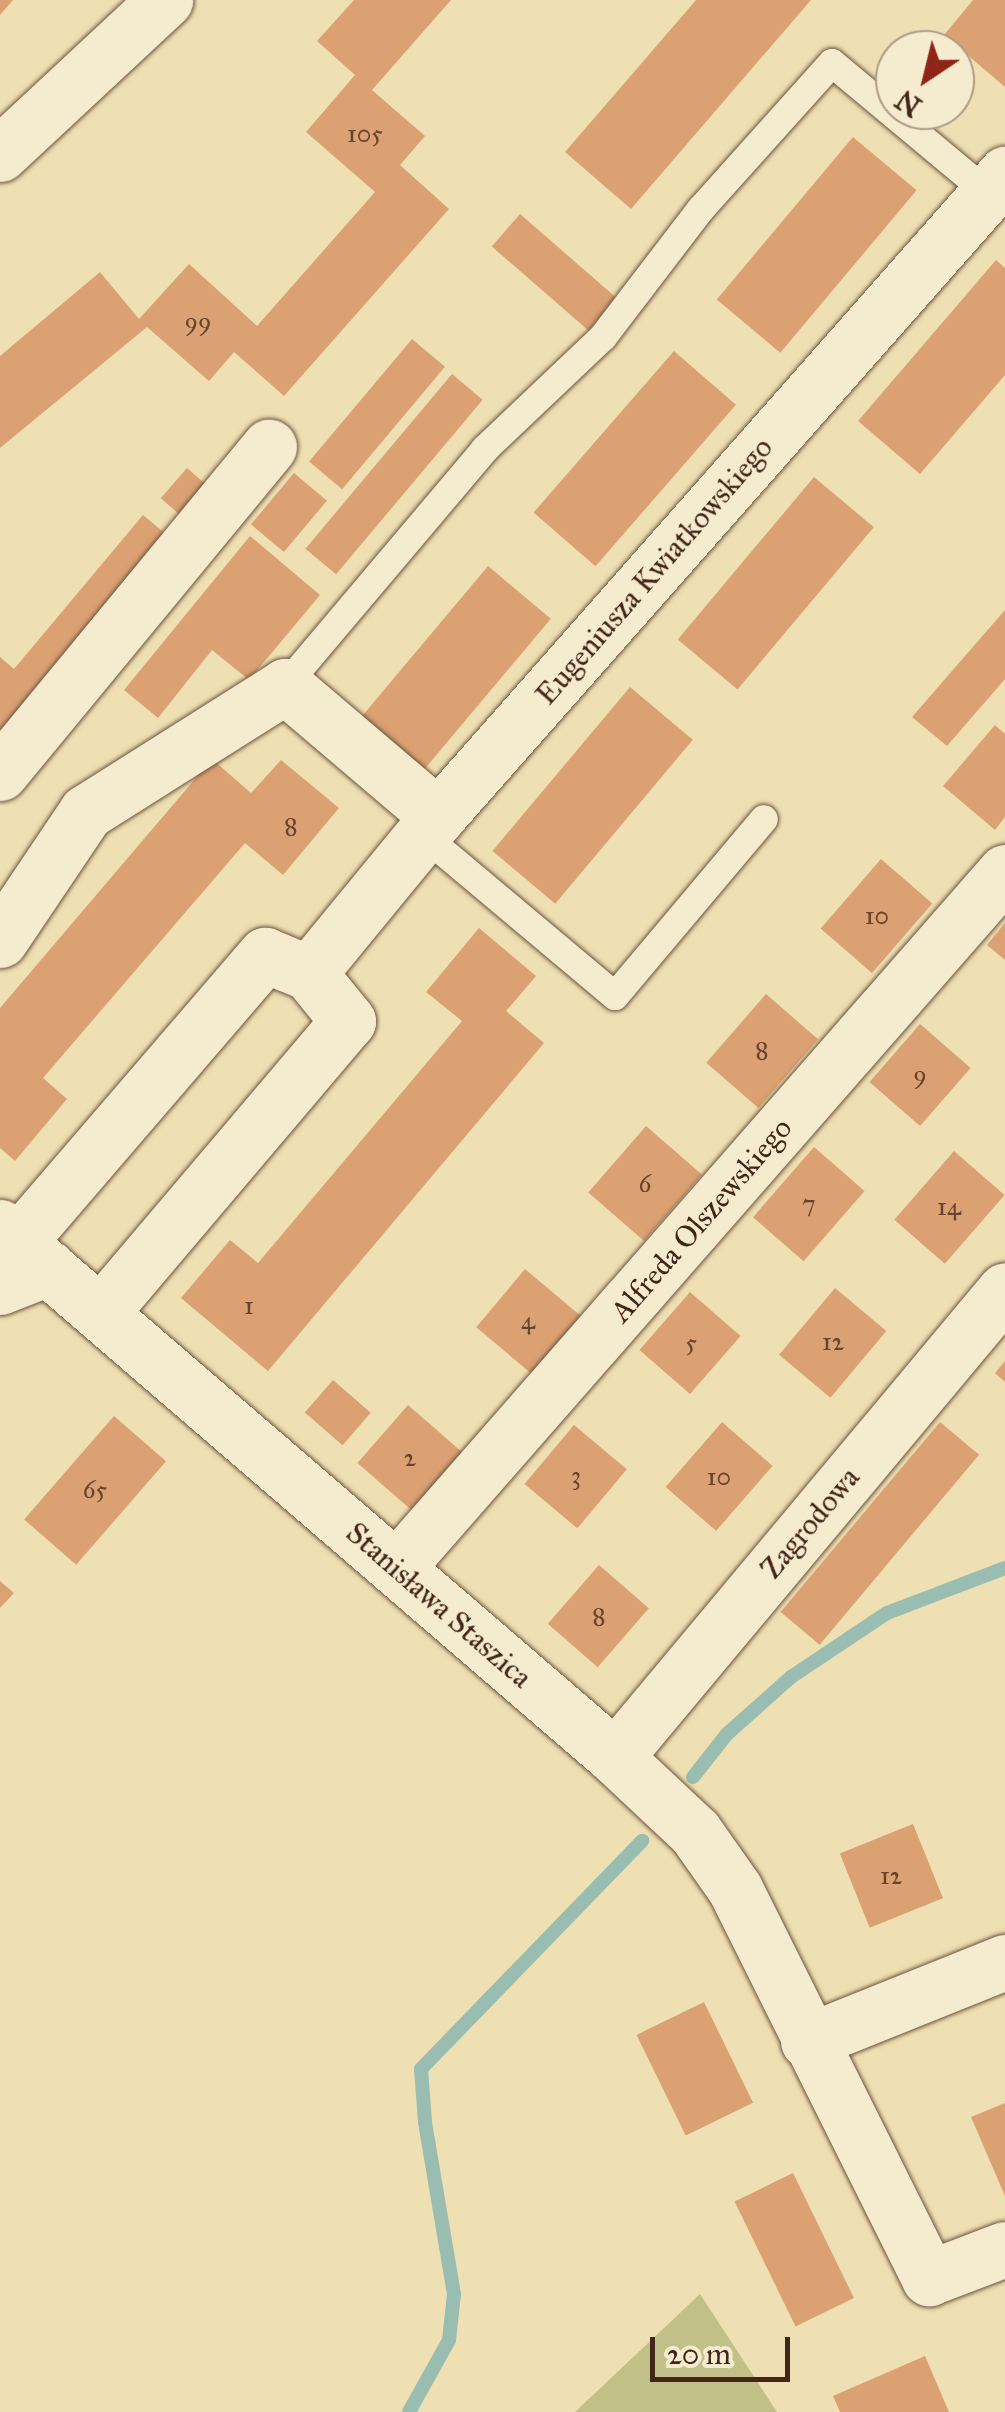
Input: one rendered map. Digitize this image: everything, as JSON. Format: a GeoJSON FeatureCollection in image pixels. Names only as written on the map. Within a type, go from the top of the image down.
{"type":"FeatureCollection","features":[{"type":"Feature","properties":{"kind":"street"},"geometry":{"type":"LineString","coordinates":[[0,154],[166,0]]}},
{"type":"Feature","properties":{"kind":"street","name":"Eugeniusza Kwiatkowskiego"},"geometry":{"type":"LineString","coordinates":[[309,972],[430,825],[996,184]]}},
{"type":"Feature","properties":{"kind":"street"},"geometry":{"type":"LineString","coordinates":[[0,772],[270,447]]}},
{"type":"Feature","properties":{"kind":"street"},"geometry":{"type":"LineString","coordinates":[[0,940],[86,812],[285,686],[430,825]]}},
{"type":"Feature","properties":{"kind":"street","name":"Alfreda Olszewskiego"},"geometry":{"type":"LineString","coordinates":[[396,1568],[1005,872]]}},
{"type":"Feature","properties":{"kind":"street"},"geometry":{"type":"LineString","coordinates":[[16,1256],[265,955],[309,972],[348,1021],[100,1313]]}},
{"type":"Feature","properties":{"kind":"street","name":"Stanisława Staszica"},"geometry":{"type":"LineString","coordinates":[[16,1256],[100,1313],[616,1757],[694,1832],[735,1889],[930,2278],[1005,2249]]}},
{"type":"Feature","properties":{"kind":"street","name":"Zagrodowa"},"geometry":{"type":"LineString","coordinates":[[616,1757],[1005,1290]]}},
{"type":"Feature","properties":{"kind":"street"},"geometry":{"type":"LineString","coordinates":[[808,2041],[1005,1962]]}},
{"type":"Feature","properties":{"kind":"lane"},"geometry":{"type":"LineString","coordinates":[[285,686],[485,448],[603,337],[701,209],[832,63],[996,184]]}},
{"type":"Feature","properties":{"kind":"lane"},"geometry":{"type":"LineString","coordinates":[[430,825],[615,996],[764,819]]}},
{"type":"Feature","properties":{"kind":"green space"},"geometry":{"type":"Polygon","coordinates":[[[700,2294],[777,2412],[575,2412],[700,2294]]]}},
{"type":"Feature","properties":{"kind":"building"},"geometry":{"type":"Polygon","coordinates":[[[0,0],[13,0],[0,15],[0,0]]]}},
{"type":"Feature","properties":{"kind":"building"},"geometry":{"type":"Polygon","coordinates":[[[354,0],[451,0],[372,90],[425,136],[400,165],[449,209],[284,396],[234,352],[209,381],[147,327],[0,448],[0,356],[100,272],[139,319],[189,264],[257,326],[375,192],[306,132],[355,75],[317,41],[354,0]]]}},
{"type":"Feature","properties":{"kind":"building"},"geometry":{"type":"Polygon","coordinates":[[[696,0],[811,0],[631,209],[565,152],[696,0]]]}},
{"type":"Feature","properties":{"kind":"building"},"geometry":{"type":"Polygon","coordinates":[[[973,0],[1005,0],[1005,87],[975,61],[975,30],[948,30],[973,0]]]}},
{"type":"Feature","properties":{"kind":"building"},"geometry":{"type":"Polygon","coordinates":[[[853,137],[917,190],[780,353],[717,299],[853,137]]]}},
{"type":"Feature","properties":{"kind":"building"},"geometry":{"type":"Polygon","coordinates":[[[520,214],[617,298],[588,330],[492,246],[520,214]]]}},
{"type":"Feature","properties":{"kind":"building"},"geometry":{"type":"Polygon","coordinates":[[[996,260],[1005,268],[1005,375],[920,474],[858,421],[996,260]]]}},
{"type":"Feature","properties":{"kind":"building"},"geometry":{"type":"Polygon","coordinates":[[[412,339],[445,367],[342,489],[309,462],[412,339]]]}},
{"type":"Feature","properties":{"kind":"building"},"geometry":{"type":"Polygon","coordinates":[[[674,351],[736,405],[595,566],[534,513],[674,351]]]}},
{"type":"Feature","properties":{"kind":"building"},"geometry":{"type":"Polygon","coordinates":[[[452,374],[483,400],[336,574],[305,549],[452,374]]]}},
{"type":"Feature","properties":{"kind":"building"},"geometry":{"type":"Polygon","coordinates":[[[187,468],[216,493],[189,523],[161,498],[187,468]]]}},
{"type":"Feature","properties":{"kind":"building"},"geometry":{"type":"Polygon","coordinates":[[[294,473],[327,501],[284,552],[251,524],[294,473]]]}},
{"type":"Feature","properties":{"kind":"building"},"geometry":{"type":"Polygon","coordinates":[[[814,477],[874,527],[737,690],[678,639],[814,477]]]}},
{"type":"Feature","properties":{"kind":"building"},"geometry":{"type":"Polygon","coordinates":[[[143,515],[174,541],[0,747],[0,657],[14,669],[143,515]]]}},
{"type":"Feature","properties":{"kind":"building"},"geometry":{"type":"Polygon","coordinates":[[[250,536],[320,595],[249,680],[212,650],[158,718],[124,690],[250,536]]]}},
{"type":"Feature","properties":{"kind":"building"},"geometry":{"type":"Polygon","coordinates":[[[488,566],[551,619],[415,781],[352,728],[488,566]]]}},
{"type":"Feature","properties":{"kind":"building"},"geometry":{"type":"Polygon","coordinates":[[[1005,610],[1005,679],[947,746],[912,717],[1005,610]]]}},
{"type":"Feature","properties":{"kind":"building"},"geometry":{"type":"Polygon","coordinates":[[[630,687],[693,740],[555,904],[492,851],[630,687]]]}},
{"type":"Feature","properties":{"kind":"building"},"geometry":{"type":"Polygon","coordinates":[[[995,725],[1005,734],[1005,817],[995,830],[943,786],[995,725]]]}},
{"type":"Feature","properties":{"kind":"building"},"geometry":{"type":"Polygon","coordinates":[[[212,759],[251,793],[281,760],[339,808],[283,875],[245,843],[43,1078],[67,1099],[15,1161],[0,1148],[0,1008],[212,759]]]}},
{"type":"Feature","properties":{"kind":"building"},"geometry":{"type":"Polygon","coordinates":[[[881,859],[932,904],[872,973],[821,928],[881,859]]]}},
{"type":"Feature","properties":{"kind":"building"},"geometry":{"type":"Polygon","coordinates":[[[1005,923],[1005,960],[987,945],[1005,923]]]}},
{"type":"Feature","properties":{"kind":"building"},"geometry":{"type":"Polygon","coordinates":[[[479,928],[536,976],[506,1011],[544,1043],[268,1371],[181,1298],[230,1240],[258,1263],[462,1021],[426,992],[479,928]]]}},
{"type":"Feature","properties":{"kind":"building"},"geometry":{"type":"Polygon","coordinates":[[[766,994],[818,1039],[758,1108],[706,1063],[766,994]]]}},
{"type":"Feature","properties":{"kind":"building"},"geometry":{"type":"Polygon","coordinates":[[[920,1024],[971,1068],[920,1126],[869,1082],[920,1024]]]}},
{"type":"Feature","properties":{"kind":"building"},"geometry":{"type":"Polygon","coordinates":[[[646,1126],[702,1175],[644,1241],[588,1192],[646,1126]]]}},
{"type":"Feature","properties":{"kind":"building"},"geometry":{"type":"Polygon","coordinates":[[[814,1147],[865,1191],[804,1261],[753,1217],[814,1147]]]}},
{"type":"Feature","properties":{"kind":"building"},"geometry":{"type":"Polygon","coordinates":[[[954,1151],[1005,1195],[945,1264],[894,1220],[954,1151]]]}},
{"type":"Feature","properties":{"kind":"building"},"geometry":{"type":"Polygon","coordinates":[[[525,1269],[581,1316],[532,1374],[476,1327],[525,1269]]]}},
{"type":"Feature","properties":{"kind":"building"},"geometry":{"type":"Polygon","coordinates":[[[835,1288],[886,1331],[830,1398],[779,1355],[835,1288]]]}},
{"type":"Feature","properties":{"kind":"building"},"geometry":{"type":"Polygon","coordinates":[[[690,1292],[741,1336],[690,1394],[639,1350],[690,1292]]]}},
{"type":"Feature","properties":{"kind":"building"},"geometry":{"type":"Polygon","coordinates":[[[1005,1361],[1005,1382],[995,1373],[1005,1361]]]}},
{"type":"Feature","properties":{"kind":"building"},"geometry":{"type":"Polygon","coordinates":[[[333,1380],[371,1413],[343,1445],[305,1412],[333,1380]]]}},
{"type":"Feature","properties":{"kind":"building"},"geometry":{"type":"Polygon","coordinates":[[[408,1405],[463,1453],[413,1511],[357,1463],[408,1405]]]}},
{"type":"Feature","properties":{"kind":"building"},"geometry":{"type":"Polygon","coordinates":[[[114,1416],[166,1461],[76,1565],[24,1519],[114,1416]]]}},
{"type":"Feature","properties":{"kind":"building"},"geometry":{"type":"Polygon","coordinates":[[[722,1422],[773,1466],[716,1531],[666,1487],[722,1422]]]}},
{"type":"Feature","properties":{"kind":"building"},"geometry":{"type":"Polygon","coordinates":[[[940,1422],[979,1455],[820,1645],[781,1612],[940,1422]]]}},
{"type":"Feature","properties":{"kind":"building"},"geometry":{"type":"Polygon","coordinates":[[[574,1425],[627,1469],[577,1528],[525,1484],[574,1425]]]}},
{"type":"Feature","properties":{"kind":"building"},"geometry":{"type":"Polygon","coordinates":[[[599,1565],[649,1608],[598,1667],[548,1624],[599,1565]]]}},
{"type":"Feature","properties":{"kind":"building"},"geometry":{"type":"Polygon","coordinates":[[[0,1581],[14,1593],[0,1608],[0,1581]]]}},
{"type":"Feature","properties":{"kind":"building"},"geometry":{"type":"Polygon","coordinates":[[[913,1824],[943,1898],[870,1928],[840,1854],[913,1824]]]}},
{"type":"Feature","properties":{"kind":"building"},"geometry":{"type":"Polygon","coordinates":[[[704,2002],[753,2103],[686,2136],[637,2035],[704,2002]]]}},
{"type":"Feature","properties":{"kind":"building"},"geometry":{"type":"Polygon","coordinates":[[[1005,2103],[1005,2196],[971,2117],[1005,2103]]]}},
{"type":"Feature","properties":{"kind":"building"},"geometry":{"type":"Polygon","coordinates":[[[793,2173],[854,2298],[796,2326],[735,2201],[793,2173]]]}},
{"type":"Feature","properties":{"kind":"building"},"geometry":{"type":"Polygon","coordinates":[[[925,2356],[949,2412],[840,2412],[833,2396],[925,2356]]]}},
{"type":"Feature","properties":{"kind":"waterway"},"geometry":{"type":"LineString","coordinates":[[693,1777],[727,1734],[791,1677],[887,1613],[1005,1568]]}},
{"type":"Feature","properties":{"kind":"waterway"},"geometry":{"type":"LineString","coordinates":[[409,2412],[449,2340],[454,2294],[425,2122],[421,2069],[642,1841]]}}]}
